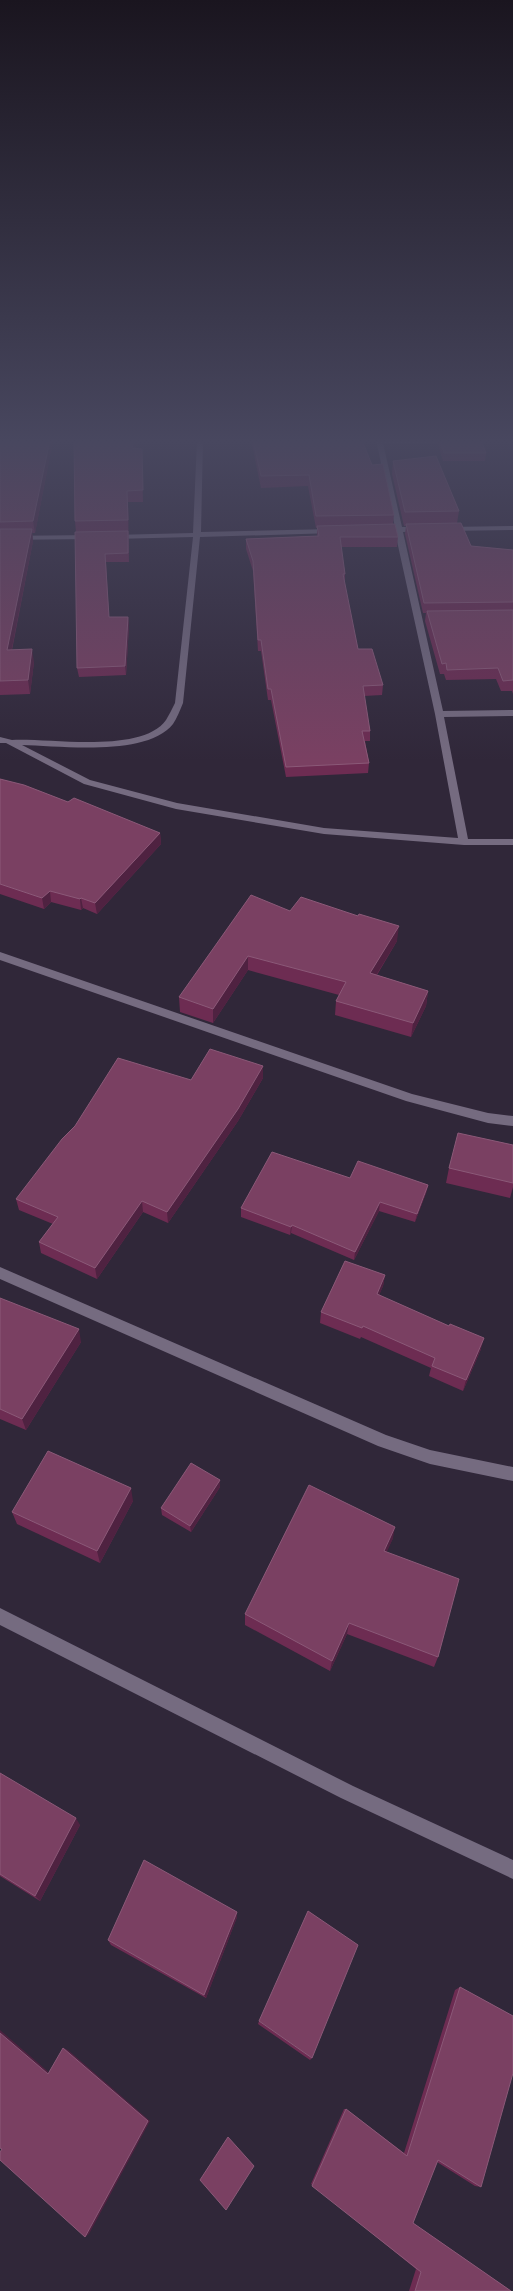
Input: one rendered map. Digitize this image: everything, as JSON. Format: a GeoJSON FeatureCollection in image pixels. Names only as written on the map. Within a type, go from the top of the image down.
{"type":"FeatureCollection","features":[{"type":"Feature","properties":{"kind":"street"},"geometry":{"type":"LineString","coordinates":[[4,740],[89,745],[119,744],[148,738],[169,723],[179,703],[196,547]]}},
{"type":"Feature","properties":{"kind":"street"},"geometry":{"type":"LineString","coordinates":[[403,547],[422,617],[464,842]]}},
{"type":"Feature","properties":{"kind":"street"},"geometry":{"type":"LineString","coordinates":[[439,714],[513,713]]}},
{"type":"Feature","properties":{"kind":"street"},"geometry":{"type":"LineString","coordinates":[[4,740],[87,782],[176,806],[324,831],[464,842],[513,842]]}},
{"type":"Feature","properties":{"kind":"street"},"geometry":{"type":"LineString","coordinates":[[0,956],[410,1098],[488,1118],[513,1121]]}},
{"type":"Feature","properties":{"kind":"street"},"geometry":{"type":"LineString","coordinates":[[0,1273],[383,1441],[430,1457],[513,1474]]}},
{"type":"Feature","properties":{"kind":"street"},"geometry":{"type":"LineString","coordinates":[[0,1616],[347,1792],[513,1870]]}},
{"type":"Feature","properties":{"kind":"building"},"geometry":{"type":"Polygon","coordinates":[[[0,547],[28,547],[7,650],[32,649],[28,680],[0,681],[0,547]]]}},
{"type":"Feature","properties":{"kind":"building"},"geometry":{"type":"Polygon","coordinates":[[[75,547],[128,547],[128,553],[105,554],[109,617],[128,617],[125,666],[77,668],[75,547]]]}},
{"type":"Feature","properties":{"kind":"building"},"geometry":{"type":"Polygon","coordinates":[[[249,547],[341,547],[345,574],[343,574],[358,649],[372,649],[383,685],[363,686],[370,731],[362,731],[369,763],[286,767],[271,689],[268,689],[261,640],[258,640],[253,561],[249,547]]]}},
{"type":"Feature","properties":{"kind":"building"},"geometry":{"type":"Polygon","coordinates":[[[411,547],[481,547],[513,550],[513,602],[424,603],[411,547]]]}},
{"type":"Feature","properties":{"kind":"building"},"geometry":{"type":"Polygon","coordinates":[[[513,610],[513,680],[503,681],[498,668],[447,670],[446,663],[442,664],[427,611],[513,610]]]}},
{"type":"Feature","properties":{"kind":"building"},"geometry":{"type":"Polygon","coordinates":[[[0,779],[24,785],[68,802],[74,798],[160,833],[95,903],[50,891],[42,898],[0,884],[0,779]]]}},
{"type":"Feature","properties":{"kind":"building"},"geometry":{"type":"Polygon","coordinates":[[[251,895],[290,911],[301,897],[358,916],[359,914],[399,926],[370,973],[428,991],[413,1023],[336,1001],[346,982],[248,956],[213,1009],[179,997],[251,895]]]}},
{"type":"Feature","properties":{"kind":"building"},"geometry":{"type":"Polygon","coordinates":[[[210,1049],[263,1066],[238,1109],[167,1212],[142,1201],[95,1268],[39,1242],[58,1217],[16,1199],[62,1139],[75,1126],[118,1058],[191,1080],[210,1049]]]}},
{"type":"Feature","properties":{"kind":"building"},"geometry":{"type":"Polygon","coordinates":[[[458,1133],[513,1145],[513,1183],[449,1168],[458,1133]]]}},
{"type":"Feature","properties":{"kind":"building"},"geometry":{"type":"Polygon","coordinates":[[[272,1152],[350,1178],[358,1161],[428,1185],[417,1214],[380,1202],[355,1252],[292,1225],[291,1227],[241,1208],[272,1152]]]}},
{"type":"Feature","properties":{"kind":"building"},"geometry":{"type":"Polygon","coordinates":[[[345,1261],[385,1275],[377,1294],[449,1326],[450,1324],[484,1338],[466,1380],[432,1366],[435,1358],[363,1326],[362,1328],[321,1312],[345,1261]]]}},
{"type":"Feature","properties":{"kind":"building"},"geometry":{"type":"Polygon","coordinates":[[[0,1298],[79,1329],[22,1419],[0,1409],[0,1298]]]}},
{"type":"Feature","properties":{"kind":"building"},"geometry":{"type":"Polygon","coordinates":[[[48,1451],[131,1488],[97,1551],[12,1512],[48,1451]]]}},
{"type":"Feature","properties":{"kind":"building"},"geometry":{"type":"Polygon","coordinates":[[[191,1463],[220,1480],[190,1526],[161,1508],[191,1463]]]}},
{"type":"Feature","properties":{"kind":"building"},"geometry":{"type":"Polygon","coordinates":[[[309,1485],[395,1527],[384,1551],[459,1579],[438,1657],[349,1623],[332,1661],[245,1614],[309,1485]]]}},
{"type":"Feature","properties":{"kind":"building"},"geometry":{"type":"Polygon","coordinates":[[[0,1773],[76,1818],[35,1896],[0,1874],[0,1773]]]}},
{"type":"Feature","properties":{"kind":"building"},"geometry":{"type":"Polygon","coordinates":[[[144,1860],[237,1912],[204,1995],[108,1940],[144,1860]]]}},
{"type":"Feature","properties":{"kind":"building"},"geometry":{"type":"Polygon","coordinates":[[[308,1911],[358,1945],[312,2058],[259,2021],[308,1911]]]}},
{"type":"Feature","properties":{"kind":"building"},"geometry":{"type":"Polygon","coordinates":[[[460,1987],[513,2016],[513,2073],[481,2187],[438,2160],[413,2223],[511,2291],[415,2291],[421,2272],[312,2186],[346,2109],[407,2156],[460,1987]]]}},
{"type":"Feature","properties":{"kind":"building"},"geometry":{"type":"Polygon","coordinates":[[[0,2033],[48,2074],[63,2048],[148,2121],[85,2237],[0,2160],[2,2149],[0,2148],[0,2033]]]}},
{"type":"Feature","properties":{"kind":"building"},"geometry":{"type":"Polygon","coordinates":[[[228,2137],[254,2166],[226,2210],[200,2180],[228,2137]]]}}]}
